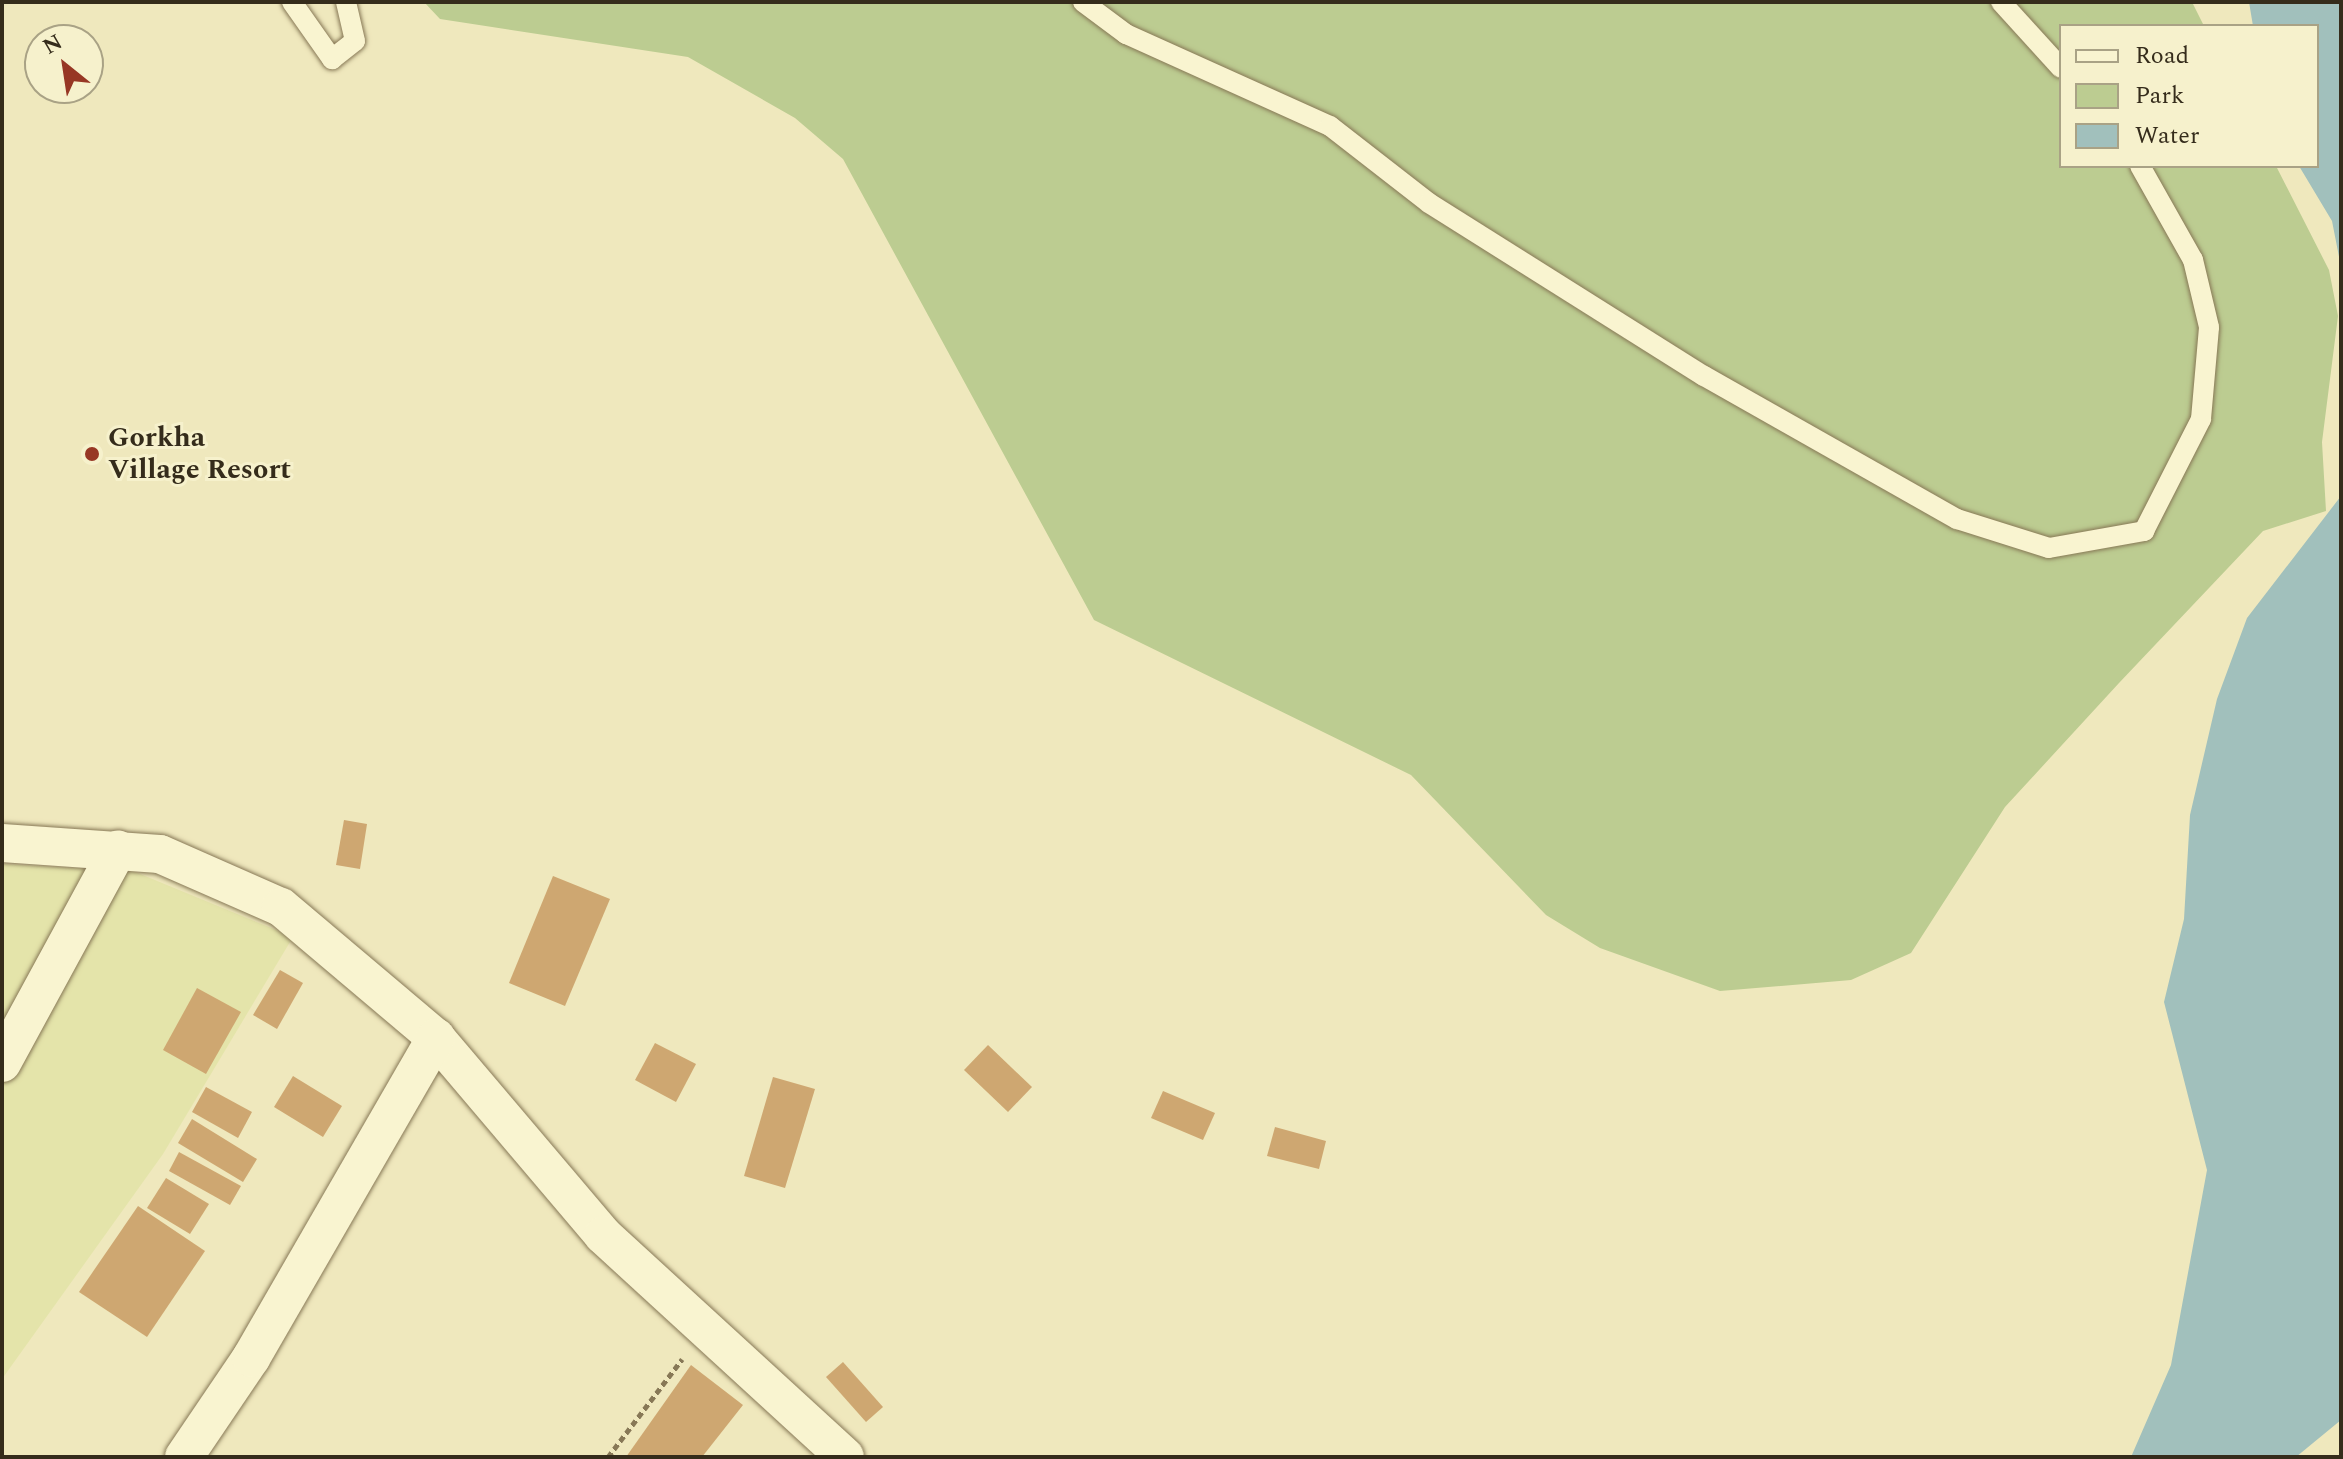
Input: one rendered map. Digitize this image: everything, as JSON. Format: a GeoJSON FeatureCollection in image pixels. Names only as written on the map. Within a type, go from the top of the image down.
{"type":"FeatureCollection","features":[{"type":"Feature","properties":{"kind":"street"},"geometry":{"type":"LineString","coordinates":[[2,843],[118,849],[173,858],[281,907],[436,1038],[603,1235],[845,1457]]}},
{"type":"Feature","properties":{"kind":"street"},"geometry":{"type":"LineString","coordinates":[[2,1063],[118,849]]}},
{"type":"Feature","properties":{"kind":"street"},"geometry":{"type":"LineString","coordinates":[[184,1457],[251,1358],[436,1038]]}},
{"type":"Feature","properties":{"kind":"lane"},"geometry":{"type":"LineString","coordinates":[[292,2],[332,59],[355,41],[346,2]]}},
{"type":"Feature","properties":{"kind":"lane"},"geometry":{"type":"LineString","coordinates":[[1083,2],[1126,34],[1330,126],[1429,203],[1704,376],[1957,519],[2049,548],[2144,531],[2201,419],[2206,313],[2193,260],[2141,168]]}},
{"type":"Feature","properties":{"kind":"lane"},"geometry":{"type":"LineString","coordinates":[[2001,2],[2059,66]]}},
{"type":"Feature","properties":{"kind":"path"},"geometry":{"type":"LineString","coordinates":[[608,1457],[706,1327]]}},
{"type":"Feature","properties":{"kind":"green space"},"geometry":{"type":"Polygon","coordinates":[[[424,2],[2192,2],[2203,24],[2059,24],[2059,168],[2277,168],[2329,270],[2338,316],[2322,442],[2326,511],[2263,531],[2119,683],[2005,807],[1911,953],[1851,980],[1720,991],[1600,948],[1546,915],[1411,775],[1094,620],[843,159],[795,118],[688,57],[440,19],[424,2]]]}},
{"type":"Feature","properties":{"kind":"green space"},"geometry":{"type":"Polygon","coordinates":[[[2,864],[133,871],[293,937],[163,1154],[2,1379],[2,864]]]}},
{"type":"Feature","properties":{"kind":"water"},"geometry":{"type":"Polygon","coordinates":[[[2249,2],[2341,2],[2341,267],[2332,221],[2300,168],[2319,168],[2319,24],[2253,24],[2249,2]]]}},
{"type":"Feature","properties":{"kind":"water"},"geometry":{"type":"Polygon","coordinates":[[[2341,496],[2341,1420],[2296,1457],[2131,1457],[2171,1365],[2207,1170],[2164,1002],[2184,919],[2190,815],[2217,699],[2247,618],[2341,496]]]}},
{"type":"Feature","properties":{"kind":"building"},"geometry":{"type":"Polygon","coordinates":[[[344,820],[367,824],[360,869],[336,865],[344,820]]]}},
{"type":"Feature","properties":{"kind":"building"},"geometry":{"type":"Polygon","coordinates":[[[553,876],[610,899],[565,1006],[509,983],[553,876]]]}},
{"type":"Feature","properties":{"kind":"building"},"geometry":{"type":"Polygon","coordinates":[[[280,970],[303,983],[277,1029],[253,1015],[280,970]]]}},
{"type":"Feature","properties":{"kind":"building"},"geometry":{"type":"Polygon","coordinates":[[[197,988],[241,1012],[206,1074],[163,1050],[197,988]]]}},
{"type":"Feature","properties":{"kind":"building"},"geometry":{"type":"Polygon","coordinates":[[[655,1043],[696,1064],[676,1102],[635,1080],[655,1043]]]}},
{"type":"Feature","properties":{"kind":"building"},"geometry":{"type":"Polygon","coordinates":[[[988,1045],[1032,1087],[1008,1112],[964,1070],[988,1045]]]}},
{"type":"Feature","properties":{"kind":"building"},"geometry":{"type":"Polygon","coordinates":[[[293,1076],[342,1106],[323,1137],[274,1107],[293,1076]]]}},
{"type":"Feature","properties":{"kind":"building"},"geometry":{"type":"Polygon","coordinates":[[[773,1077],[815,1089],[785,1188],[744,1176],[773,1077]]]}},
{"type":"Feature","properties":{"kind":"building"},"geometry":{"type":"Polygon","coordinates":[[[206,1087],[252,1112],[238,1138],[192,1112],[206,1087]]]}},
{"type":"Feature","properties":{"kind":"building"},"geometry":{"type":"Polygon","coordinates":[[[1163,1091],[1215,1113],[1203,1140],[1151,1118],[1163,1091]]]}},
{"type":"Feature","properties":{"kind":"building"},"geometry":{"type":"Polygon","coordinates":[[[192,1119],[257,1159],[243,1182],[178,1143],[192,1119]]]}},
{"type":"Feature","properties":{"kind":"building"},"geometry":{"type":"Polygon","coordinates":[[[1275,1127],[1326,1141],[1319,1169],[1267,1156],[1275,1127]]]}},
{"type":"Feature","properties":{"kind":"building"},"geometry":{"type":"Polygon","coordinates":[[[179,1152],[241,1186],[230,1205],[169,1171],[179,1152]]]}},
{"type":"Feature","properties":{"kind":"building"},"geometry":{"type":"Polygon","coordinates":[[[166,1178],[209,1204],[190,1234],[147,1208],[166,1178]]]}},
{"type":"Feature","properties":{"kind":"building"},"geometry":{"type":"Polygon","coordinates":[[[138,1206],[205,1251],[147,1337],[79,1292],[138,1206]]]}},
{"type":"Feature","properties":{"kind":"building"},"geometry":{"type":"Polygon","coordinates":[[[843,1362],[883,1407],[866,1422],[826,1377],[843,1362]]]}},
{"type":"Feature","properties":{"kind":"building"},"geometry":{"type":"Polygon","coordinates":[[[691,1365],[743,1405],[702,1457],[626,1457],[691,1365]]]}},
{"type":"Feature","properties":{"kind":"place","name":"Gorkha Village Resort"},"geometry":{"type":"Point","coordinates":[92,454]}}]}
